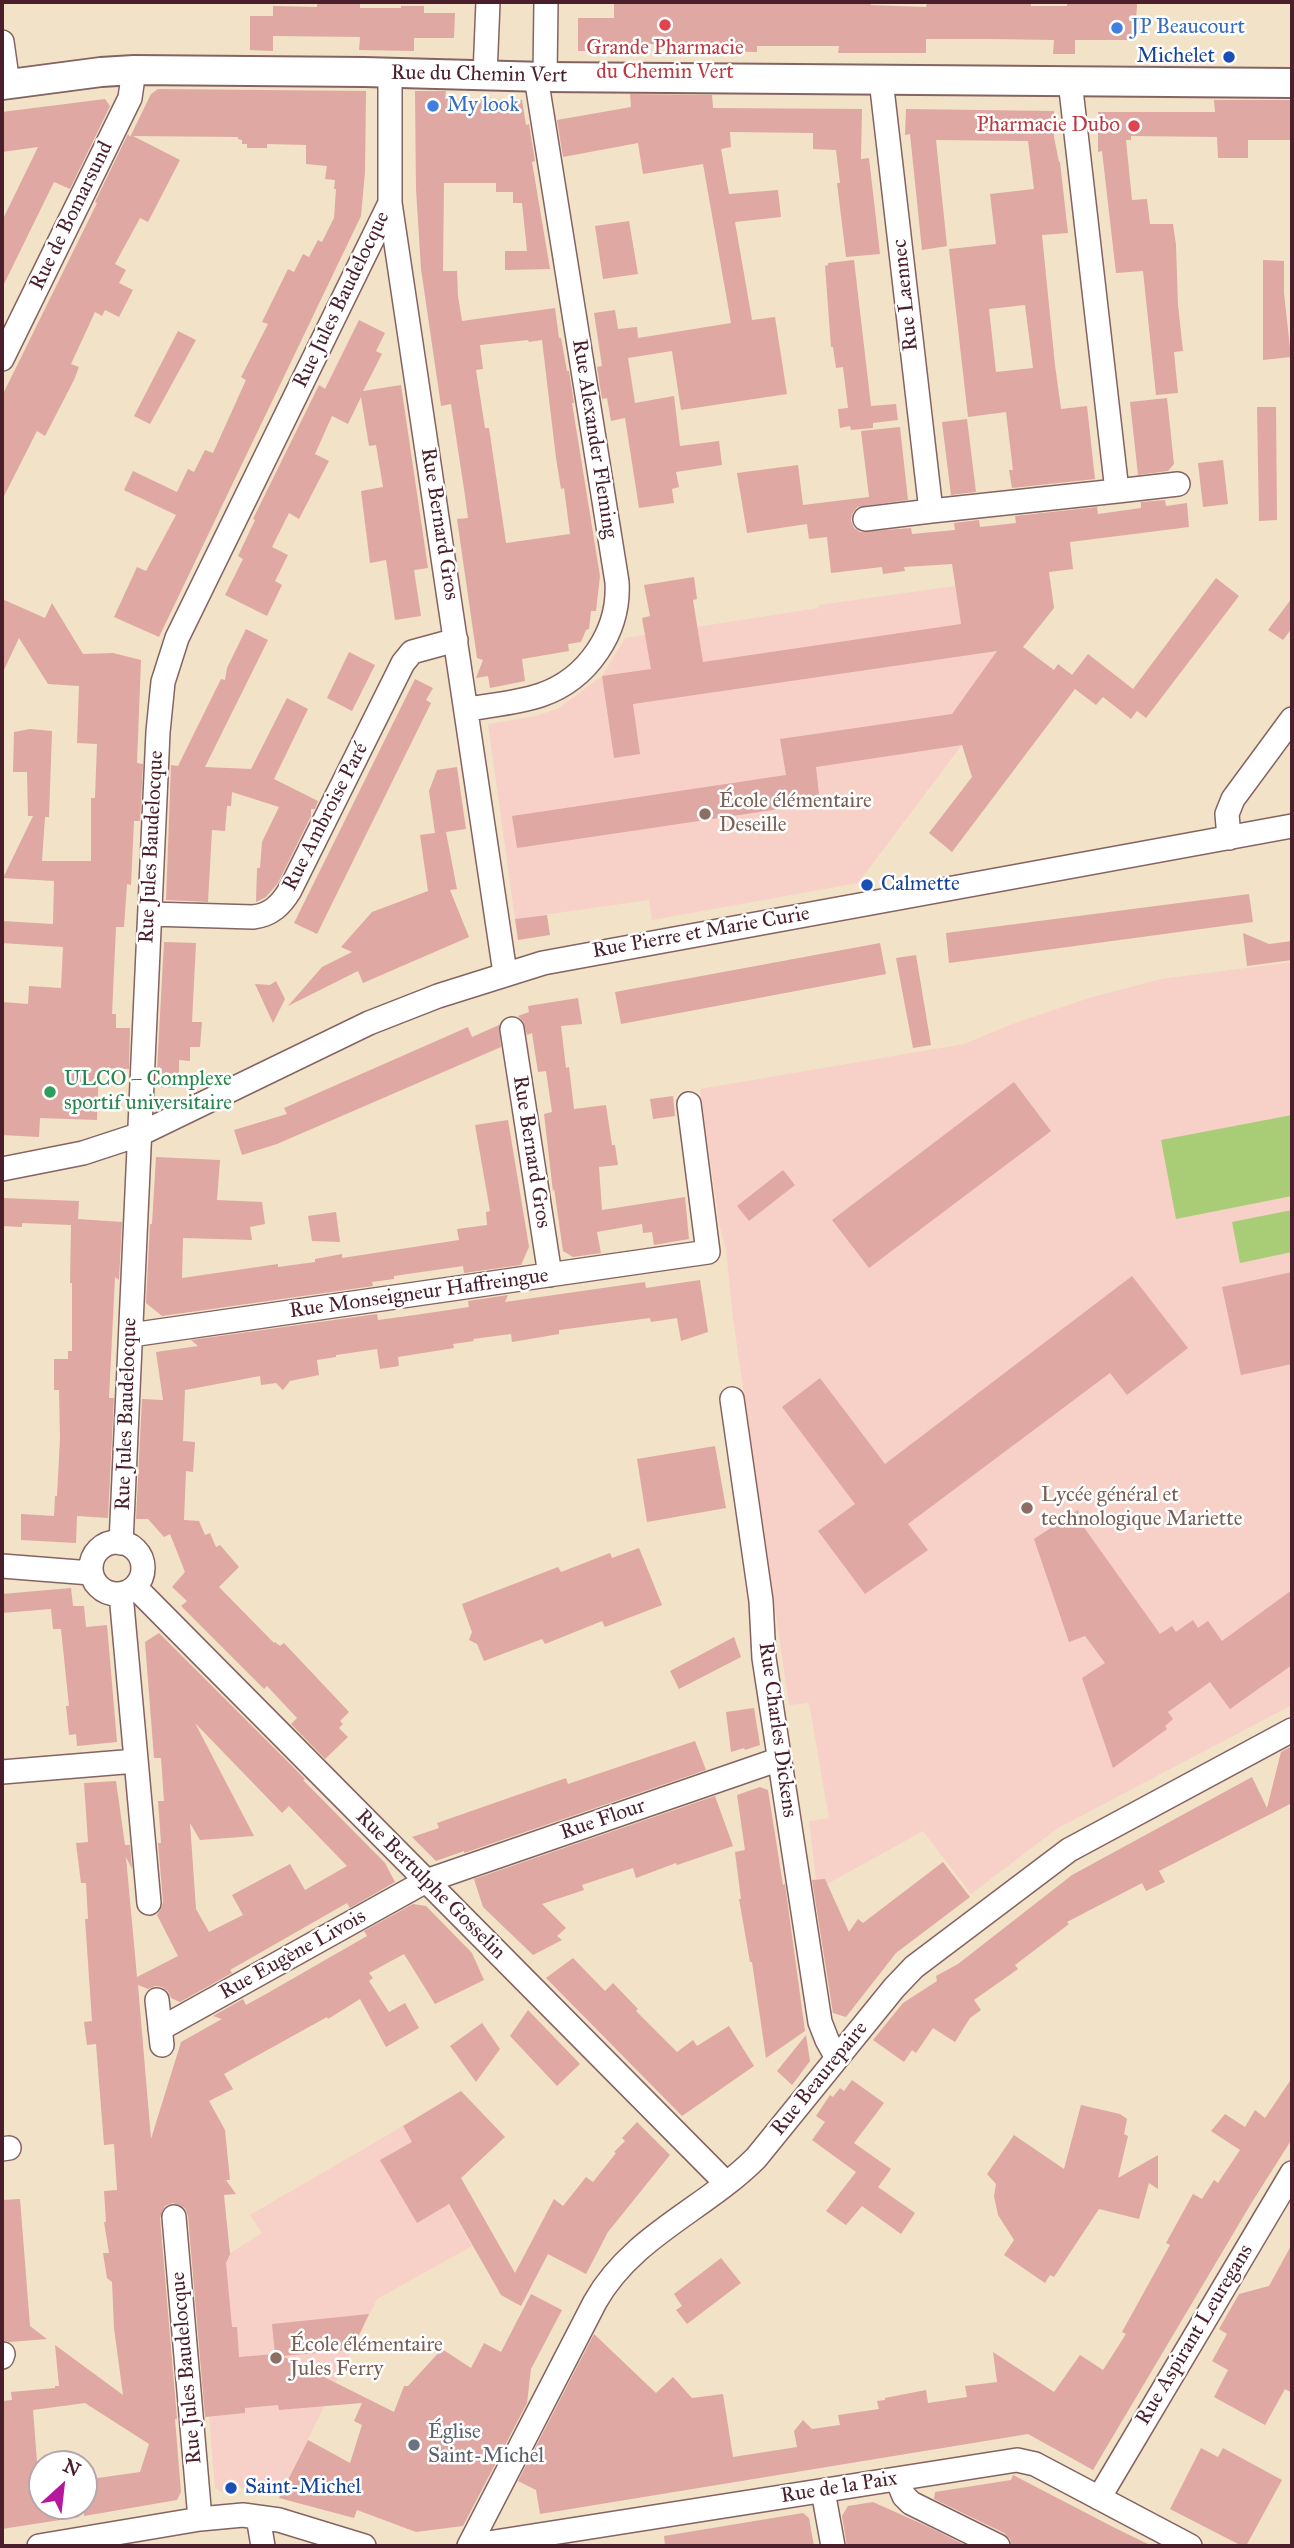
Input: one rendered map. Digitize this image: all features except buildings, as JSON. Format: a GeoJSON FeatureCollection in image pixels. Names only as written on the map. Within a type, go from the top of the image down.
{"type":"FeatureCollection","features":[{"type":"Feature","properties":{"kind":"street"},"geometry":{"type":"LineString","coordinates":[[485,75],[488,2]]}},
{"type":"Feature","properties":{"kind":"street","name":"Rue Alexander Fleming"},"geometry":{"type":"LineString","coordinates":[[467,709],[541,695],[569,680],[587,664],[603,642],[617,605],[617,582],[540,77],[547,2]]}},
{"type":"Feature","properties":{"kind":"street"},"geometry":{"type":"LineString","coordinates":[[2,42],[5,85]]}},
{"type":"Feature","properties":{"kind":"street","name":"Rue du Chemin Vert"},"geometry":{"type":"LineString","coordinates":[[5,85],[134,70],[540,77],[1292,83]]}},
{"type":"Feature","properties":{"kind":"street","name":"Rue de Bomarsund"},"geometry":{"type":"LineString","coordinates":[[2,359],[130,98],[134,70]]}},
{"type":"Feature","properties":{"kind":"street","name":"Rue Bernard Gros"},"geometry":{"type":"LineString","coordinates":[[390,73],[390,203],[505,973]]}},
{"type":"Feature","properties":{"kind":"street","name":"Rue Laennec"},"geometry":{"type":"LineString","coordinates":[[881,79],[931,511]]}},
{"type":"Feature","properties":{"kind":"street"},"geometry":{"type":"LineString","coordinates":[[1070,81],[1117,491]]}},
{"type":"Feature","properties":{"kind":"street","name":"Rue Jules Baudelocque"},"geometry":{"type":"LineString","coordinates":[[121,1543],[138,1135],[159,714],[163,682],[171,653],[390,203]]}},
{"type":"Feature","properties":{"kind":"street"},"geometry":{"type":"LineString","coordinates":[[865,519],[1178,484]]}},
{"type":"Feature","properties":{"kind":"street","name":"Rue Ambroise Paré"},"geometry":{"type":"LineString","coordinates":[[150,914],[262,916],[278,907],[290,890],[403,663],[412,652],[456,640]]}},
{"type":"Feature","properties":{"kind":"street"},"geometry":{"type":"LineString","coordinates":[[1229,838],[1227,814],[1233,799],[1292,719]]}},
{"type":"Feature","properties":{"kind":"street","name":"Rue Pierre et Marie Curie"},"geometry":{"type":"LineString","coordinates":[[2,1170],[83,1153],[138,1135],[369,1023],[505,973],[646,942],[1292,826]]}},
{"type":"Feature","properties":{"kind":"street","name":"Rue Bernard Gros"},"geometry":{"type":"LineString","coordinates":[[512,1029],[550,1275]]}},
{"type":"Feature","properties":{"kind":"street","name":"Rue Monseigneur Haffreingue"},"geometry":{"type":"LineString","coordinates":[[131,1335],[708,1252],[689,1104]]}},
{"type":"Feature","properties":{"kind":"street","name":"Rue Charles Dickens"},"geometry":{"type":"LineString","coordinates":[[732,1399],[759,1588],[764,1658],[820,2022],[837,2058]]}},
{"type":"Feature","properties":{"kind":"street"},"geometry":{"type":"LineString","coordinates":[[110,1543],[121,1543],[135,1550],[142,1561],[142,1577],[128,1591],[102,1590],[91,1573],[92,1562],[97,1551],[110,1543]]}},
{"type":"Feature","properties":{"kind":"street"},"geometry":{"type":"LineString","coordinates":[[2,1566],[91,1573]]}},
{"type":"Feature","properties":{"kind":"street"},"geometry":{"type":"LineString","coordinates":[[128,1591],[136,1761],[149,1903]]}},
{"type":"Feature","properties":{"kind":"street","name":"Rue Bertulphe Gosselin"},"geometry":{"type":"LineString","coordinates":[[128,1591],[426,1881],[726,2183]]}},
{"type":"Feature","properties":{"kind":"street","name":"Rue Beaurepaire"},"geometry":{"type":"LineString","coordinates":[[469,2546],[608,2280],[637,2249],[756,2158],[914,1967],[1081,1842],[1292,1730]]}},
{"type":"Feature","properties":{"kind":"street","name":"Rue Flour"},"geometry":{"type":"LineString","coordinates":[[426,1881],[780,1759]]}},
{"type":"Feature","properties":{"kind":"street"},"geometry":{"type":"LineString","coordinates":[[2,1772],[136,1761]]}},
{"type":"Feature","properties":{"kind":"street","name":"Rue Eugène Livois"},"geometry":{"type":"LineString","coordinates":[[158,2000],[161,2037],[426,1881]]}},
{"type":"Feature","properties":{"kind":"street","name":"Rue Aspirant Leuregans"},"geometry":{"type":"LineString","coordinates":[[1099,2498],[1292,2173]]}},
{"type":"Feature","properties":{"kind":"street","name":"Rue Jules Baudelocque"},"geometry":{"type":"LineString","coordinates":[[174,2217],[200,2519]]}},
{"type":"Feature","properties":{"kind":"street","name":"Rue de la Paix"},"geometry":{"type":"LineString","coordinates":[[469,2546],[548,2541],[823,2491],[1017,2460],[1035,2464],[1190,2546]]}},
{"type":"Feature","properties":{"kind":"street"},"geometry":{"type":"LineString","coordinates":[[897,2479],[904,2496],[911,2503],[998,2546]]}},
{"type":"Feature","properties":{"kind":"street"},"geometry":{"type":"LineString","coordinates":[[823,2491],[833,2546]]}},
{"type":"Feature","properties":{"kind":"street"},"geometry":{"type":"LineString","coordinates":[[39,2546],[231,2515],[258,2516],[364,2546]]}},
{"type":"Feature","properties":{"kind":"street"},"geometry":{"type":"LineString","coordinates":[[258,2516],[263,2546]]}},
{"type":"Feature","properties":{"kind":"shaded area","name":"École élémentaire Deseille"},"geometry":{"type":"Polygon","coordinates":[[[955,586],[961,624],[993,619],[997,650],[1031,653],[858,883],[652,920],[649,900],[515,919],[488,724],[536,716],[559,708],[602,676],[625,638],[819,608],[819,605],[955,586]]]}},
{"type":"Feature","properties":{"kind":"shaded area","name":"Lycée général et technologique Mariette"},"geometry":{"type":"Polygon","coordinates":[[[1292,962],[1292,1705],[1058,1828],[971,1894],[923,1831],[827,1884],[825,1879],[816,1880],[809,1821],[829,1818],[809,1703],[789,1705],[733,1319],[726,1249],[720,1228],[700,1089],[964,1044],[1089,998],[1161,979],[1292,962]]]}},
{"type":"Feature","properties":{"kind":"shaded area","name":"École élémentaire Jules Ferry"},"geometry":{"type":"Polygon","coordinates":[[[403,2126],[472,2246],[377,2299],[285,2486],[267,2482],[263,2494],[235,2486],[221,2492],[215,2488],[197,2274],[262,2233],[250,2215],[403,2126]]]}},
{"type":"Feature","properties":{"kind":"green space"},"geometry":{"type":"Polygon","coordinates":[[[1292,1115],[1292,1196],[1176,1219],[1161,1140],[1292,1115]]]}},
{"type":"Feature","properties":{"kind":"green space"},"geometry":{"type":"Polygon","coordinates":[[[1292,1210],[1292,1252],[1240,1263],[1232,1222],[1292,1210]]]}},
{"type":"Feature","properties":{"kind":"place","name":"Grande Pharmacie du Chemin Vert"},"geometry":{"type":"Point","coordinates":[665,25]}},
{"type":"Feature","properties":{"kind":"place","name":"JP Beaucourt"},"geometry":{"type":"Point","coordinates":[1117,28]}},
{"type":"Feature","properties":{"kind":"place","name":"Michelet"},"geometry":{"type":"Point","coordinates":[1229,57]}},
{"type":"Feature","properties":{"kind":"place","name":"My look"},"geometry":{"type":"Point","coordinates":[433,106]}},
{"type":"Feature","properties":{"kind":"place","name":"Pharmacie Dubo"},"geometry":{"type":"Point","coordinates":[1134,126]}},
{"type":"Feature","properties":{"kind":"place","name":"École élémentaire Deseille"},"geometry":{"type":"Point","coordinates":[705,814]}},
{"type":"Feature","properties":{"kind":"place","name":"Calmette"},"geometry":{"type":"Point","coordinates":[867,885]}},
{"type":"Feature","properties":{"kind":"place","name":"ULCO – Complexe sportif universitaire"},"geometry":{"type":"Point","coordinates":[50,1092]}},
{"type":"Feature","properties":{"kind":"place","name":"Lycée général et technologique Mariette"},"geometry":{"type":"Point","coordinates":[1027,1508]}},
{"type":"Feature","properties":{"kind":"place","name":"École élémentaire Jules Ferry"},"geometry":{"type":"Point","coordinates":[276,2358]}},
{"type":"Feature","properties":{"kind":"place","name":"Église Saint-Michel"},"geometry":{"type":"Point","coordinates":[414,2445]}},
{"type":"Feature","properties":{"kind":"place","name":"Saint-Michel"},"geometry":{"type":"Point","coordinates":[231,2488]}}]}
